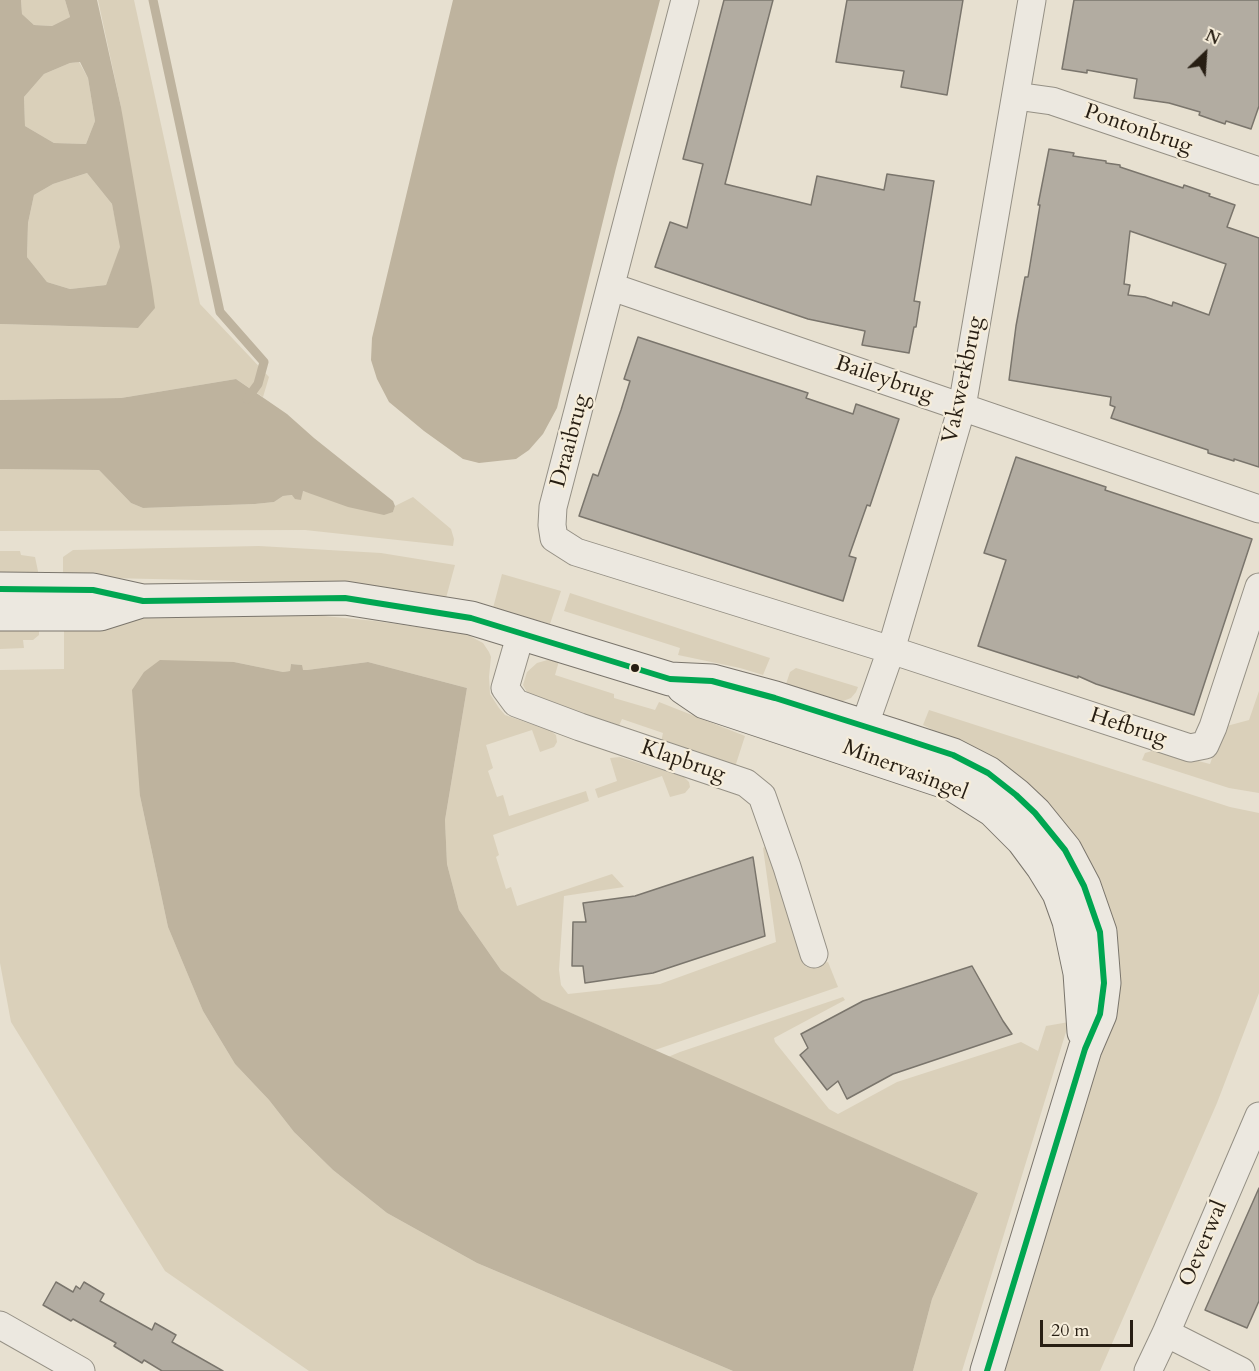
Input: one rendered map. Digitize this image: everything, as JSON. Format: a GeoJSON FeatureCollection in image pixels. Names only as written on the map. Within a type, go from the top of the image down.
{"type":"FeatureCollection","features":[{"type":"Feature","properties":{"kind":"street","name":"Draaibrug"},"geometry":{"type":"LineString","coordinates":[[685,0],[553,507],[554,538],[576,552],[891,650]]}},
{"type":"Feature","properties":{"kind":"street","name":"Vakwerkbrug"},"geometry":{"type":"LineString","coordinates":[[860,739],[891,650],[962,407],[1032,0]]}},
{"type":"Feature","properties":{"kind":"street","name":"Pontonbrug"},"geometry":{"type":"LineString","coordinates":[[1016,96],[1052,101],[1259,171]]}},
{"type":"Feature","properties":{"kind":"street","name":"Baileybrug"},"geometry":{"type":"LineString","coordinates":[[612,287],[1259,509]]}},
{"type":"Feature","properties":{"kind":"street","name":"Hefbrug"},"geometry":{"type":"LineString","coordinates":[[891,650],[1190,748],[1205,745],[1213,727],[1259,586]]}},
{"type":"Feature","properties":{"kind":"street","name":"Minervasingel"},"geometry":{"type":"LineString","coordinates":[[0,590],[93,590],[143,601],[345,598],[471,618],[670,679],[705,702],[860,739],[952,784],[993,810],[1030,849],[1059,893],[1069,921],[1080,973],[1085,1049],[987,1371]]}},
{"type":"Feature","properties":{"kind":"street","name":"Minervasingel"},"geometry":{"type":"LineString","coordinates":[[0,614],[100,614],[143,601]]}},
{"type":"Feature","properties":{"kind":"street","name":"Klapbrug"},"geometry":{"type":"LineString","coordinates":[[522,633],[505,688],[516,703],[746,783],[762,796],[787,867],[813,954]]}},
{"type":"Feature","properties":{"kind":"street","name":"Oeverwal"},"geometry":{"type":"LineString","coordinates":[[1148,1371],[1259,1116]]}},
{"type":"Feature","properties":{"kind":"street"},"geometry":{"type":"LineString","coordinates":[[0,1325],[81,1371]]}},
{"type":"Feature","properties":{"kind":"street"},"geometry":{"type":"LineString","coordinates":[[1166,1333],[1241,1371]]}},
{"type":"Feature","properties":{"kind":"shaded area"},"geometry":{"type":"Polygon","coordinates":[[[0,0],[21,0],[22,14],[34,25],[52,26],[70,17],[65,0],[97,0],[121,107],[155,308],[138,328],[0,324],[0,0]],[[80,62],[70,63],[44,74],[24,97],[25,126],[54,143],[86,144],[95,121],[88,78],[80,62]],[[87,173],[53,184],[34,195],[28,223],[27,257],[47,282],[70,289],[106,285],[120,247],[112,204],[87,173]]]}},
{"type":"Feature","properties":{"kind":"shaded area"},"geometry":{"type":"Polygon","coordinates":[[[21,0],[65,0],[70,17],[52,26],[34,25],[22,14],[21,0]]]}},
{"type":"Feature","properties":{"kind":"shaded area"},"geometry":{"type":"Polygon","coordinates":[[[98,0],[134,0],[200,304],[269,377],[263,397],[236,379],[121,398],[0,400],[0,324],[138,328],[121,107],[98,0]]]}},
{"type":"Feature","properties":{"kind":"shaded area"},"geometry":{"type":"Polygon","coordinates":[[[453,0],[660,0],[557,408],[543,434],[529,450],[516,459],[479,463],[463,459],[389,402],[377,379],[371,360],[372,338],[453,0]]]}},
{"type":"Feature","properties":{"kind":"shaded area"},"geometry":{"type":"Polygon","coordinates":[[[79,62],[88,78],[95,121],[86,144],[54,143],[25,126],[24,97],[44,74],[70,63],[79,62]]]}},
{"type":"Feature","properties":{"kind":"shaded area"},"geometry":{"type":"Polygon","coordinates":[[[87,173],[112,204],[121,247],[106,285],[70,289],[47,282],[27,257],[28,223],[34,195],[53,184],[87,173]]]}},
{"type":"Feature","properties":{"kind":"shaded area"},"geometry":{"type":"Polygon","coordinates":[[[236,379],[287,414],[393,501],[395,506],[393,512],[384,515],[348,507],[303,491],[301,500],[295,499],[292,495],[283,496],[274,502],[255,504],[143,508],[131,503],[99,470],[0,469],[0,400],[121,398],[236,379]]]}},
{"type":"Feature","properties":{"kind":"shaded area"},"geometry":{"type":"Polygon","coordinates":[[[0,469],[99,470],[131,503],[143,508],[255,504],[274,502],[283,496],[293,495],[301,500],[302,491],[393,512],[395,506],[413,497],[451,529],[454,539],[453,546],[305,530],[0,531],[0,469]]]}},
{"type":"Feature","properties":{"kind":"shaded area"},"geometry":{"type":"Polygon","coordinates":[[[259,546],[381,553],[455,565],[446,598],[332,583],[63,577],[63,557],[73,550],[259,546]]]}},
{"type":"Feature","properties":{"kind":"shaded area"},"geometry":{"type":"Polygon","coordinates":[[[0,551],[20,551],[21,555],[35,557],[39,576],[0,581],[0,551]]]}},
{"type":"Feature","properties":{"kind":"shaded area"},"geometry":{"type":"Polygon","coordinates":[[[502,574],[561,591],[550,624],[493,608],[502,574]]]}},
{"type":"Feature","properties":{"kind":"shaded area"},"geometry":{"type":"Polygon","coordinates":[[[570,593],[770,658],[763,675],[678,655],[680,648],[564,611],[570,593]]]}},
{"type":"Feature","properties":{"kind":"shaded area"},"geometry":{"type":"Polygon","coordinates":[[[294,613],[375,621],[466,634],[483,643],[489,652],[491,657],[490,694],[505,715],[551,731],[556,735],[557,742],[554,747],[540,752],[532,730],[486,745],[493,768],[488,771],[497,797],[503,795],[509,816],[586,791],[589,801],[493,835],[499,855],[496,857],[506,889],[511,887],[517,906],[612,874],[624,887],[564,896],[559,970],[561,985],[568,994],[660,984],[776,942],[763,848],[767,845],[806,967],[828,962],[838,987],[655,1050],[541,1000],[501,970],[459,910],[447,864],[445,820],[467,688],[368,662],[307,670],[302,670],[302,665],[291,664],[290,671],[283,672],[234,662],[140,796],[168,927],[203,1011],[235,1064],[269,1100],[294,1132],[333,1170],[387,1213],[477,1263],[733,1371],[309,1371],[165,1271],[11,1022],[0,963],[0,670],[64,669],[64,623],[130,617],[294,613]]]}},
{"type":"Feature","properties":{"kind":"shaded area"},"geometry":{"type":"Polygon","coordinates":[[[0,623],[39,624],[39,635],[33,640],[23,640],[24,648],[0,649],[0,623]]]}},
{"type":"Feature","properties":{"kind":"shaded area"},"geometry":{"type":"Polygon","coordinates":[[[551,659],[559,661],[555,675],[614,694],[614,698],[655,710],[659,702],[745,736],[735,767],[661,742],[663,733],[622,719],[618,728],[529,696],[523,685],[527,672],[537,663],[551,659]]]}},
{"type":"Feature","properties":{"kind":"shaded area"},"geometry":{"type":"Polygon","coordinates":[[[160,660],[234,662],[283,672],[290,671],[291,664],[302,665],[303,670],[307,670],[368,662],[467,688],[445,820],[447,864],[459,910],[501,970],[542,1000],[978,1193],[932,1299],[913,1371],[733,1371],[477,1263],[387,1213],[333,1170],[294,1132],[269,1100],[235,1064],[203,1011],[168,927],[140,796],[132,690],[144,672],[160,660]]]}},
{"type":"Feature","properties":{"kind":"shaded area"},"geometry":{"type":"Polygon","coordinates":[[[796,668],[858,687],[851,698],[835,704],[784,690],[790,672],[796,668]]]}},
{"type":"Feature","properties":{"kind":"shaded area"},"geometry":{"type":"Polygon","coordinates":[[[1259,691],[1259,793],[1229,788],[1142,760],[1145,753],[1155,750],[1210,764],[1223,727],[1249,720],[1259,691]]]}},
{"type":"Feature","properties":{"kind":"shaded area"},"geometry":{"type":"Polygon","coordinates":[[[929,710],[1230,807],[1259,813],[1259,993],[1217,1103],[1100,1371],[1005,1371],[1108,1024],[1111,993],[948,738],[923,725],[929,710]]]}},
{"type":"Feature","properties":{"kind":"shaded area"},"geometry":{"type":"Polygon","coordinates":[[[620,757],[684,777],[690,787],[685,793],[670,797],[662,776],[598,798],[595,789],[617,781],[610,758],[620,757]]]}},
{"type":"Feature","properties":{"kind":"shaded area"},"geometry":{"type":"Polygon","coordinates":[[[843,997],[845,1000],[774,1038],[829,1109],[838,1114],[897,1082],[1021,1042],[1038,1051],[1046,1026],[1069,1022],[962,1371],[913,1371],[932,1299],[978,1193],[668,1057],[843,997]]]}},
{"type":"Feature","properties":{"kind":"building"},"geometry":{"type":"Polygon","coordinates":[[[724,0],[773,0],[725,184],[811,205],[817,176],[884,190],[887,174],[934,181],[914,301],[920,302],[909,353],[862,345],[865,331],[808,319],[655,267],[670,222],[687,228],[703,164],[683,159],[724,0]]]}},
{"type":"Feature","properties":{"kind":"building"},"geometry":{"type":"Polygon","coordinates":[[[847,0],[963,0],[947,95],[901,87],[904,71],[836,62],[847,0]]]}},
{"type":"Feature","properties":{"kind":"building"},"geometry":{"type":"Polygon","coordinates":[[[1074,0],[1259,0],[1259,106],[1251,129],[1226,121],[1225,124],[1199,115],[1200,112],[1169,103],[1134,98],[1137,79],[1087,70],[1087,73],[1062,69],[1074,0]]]}},
{"type":"Feature","properties":{"kind":"building"},"geometry":{"type":"Polygon","coordinates":[[[1049,149],[1120,165],[1120,167],[1183,188],[1184,185],[1210,194],[1209,196],[1235,205],[1227,227],[1259,238],[1259,467],[1208,453],[1208,450],[1111,418],[1115,407],[1110,405],[1111,397],[1009,380],[1016,326],[1025,277],[1028,277],[1040,205],[1038,205],[1049,149]],[[1130,231],[1124,284],[1130,285],[1128,295],[1145,297],[1172,306],[1173,302],[1209,315],[1226,264],[1130,231]]]}},
{"type":"Feature","properties":{"kind":"building"},"geometry":{"type":"Polygon","coordinates":[[[638,337],[808,393],[806,398],[853,414],[856,404],[899,419],[870,506],[867,505],[849,556],[856,558],[843,601],[579,516],[593,474],[598,476],[621,410],[630,381],[624,379],[638,337]]]}},
{"type":"Feature","properties":{"kind":"building"},"geometry":{"type":"Polygon","coordinates":[[[1016,457],[1106,487],[1105,490],[1252,539],[1194,715],[1096,684],[1078,676],[1078,678],[978,646],[1006,560],[984,553],[1016,457]]]}},
{"type":"Feature","properties":{"kind":"building"},"geometry":{"type":"Polygon","coordinates":[[[753,857],[765,936],[653,973],[585,983],[583,966],[572,966],[573,922],[586,922],[583,903],[635,896],[753,857]]]}},
{"type":"Feature","properties":{"kind":"building"},"geometry":{"type":"Polygon","coordinates":[[[972,966],[1012,1034],[893,1074],[847,1099],[838,1081],[827,1090],[800,1055],[808,1048],[801,1034],[863,1001],[972,966]]]}},
{"type":"Feature","properties":{"kind":"building"},"geometry":{"type":"Polygon","coordinates":[[[1259,1188],[1259,1301],[1247,1328],[1205,1310],[1259,1188]]]}},
{"type":"Feature","properties":{"kind":"building"},"geometry":{"type":"Polygon","coordinates":[[[56,1282],[73,1292],[76,1286],[80,1289],[84,1282],[104,1294],[100,1301],[152,1330],[155,1323],[176,1335],[172,1342],[223,1371],[162,1371],[144,1360],[142,1363],[114,1346],[116,1343],[43,1305],[56,1282]]]}},
{"type":"Feature","properties":{"kind":"waterway"},"geometry":{"type":"LineString","coordinates":[[153,0],[220,312],[264,362],[258,384],[247,399]]}},
{"type":"Feature","properties":{"kind":"transit line"},"geometry":{"type":"LineString","coordinates":[[0,589],[93,590],[143,601],[345,598],[471,618],[670,679],[712,681],[775,698],[895,736],[953,755],[988,773],[1016,795],[1035,813],[1065,850],[1084,886],[1100,932],[1104,983],[1100,1014],[1085,1049],[987,1371]]}}]}
